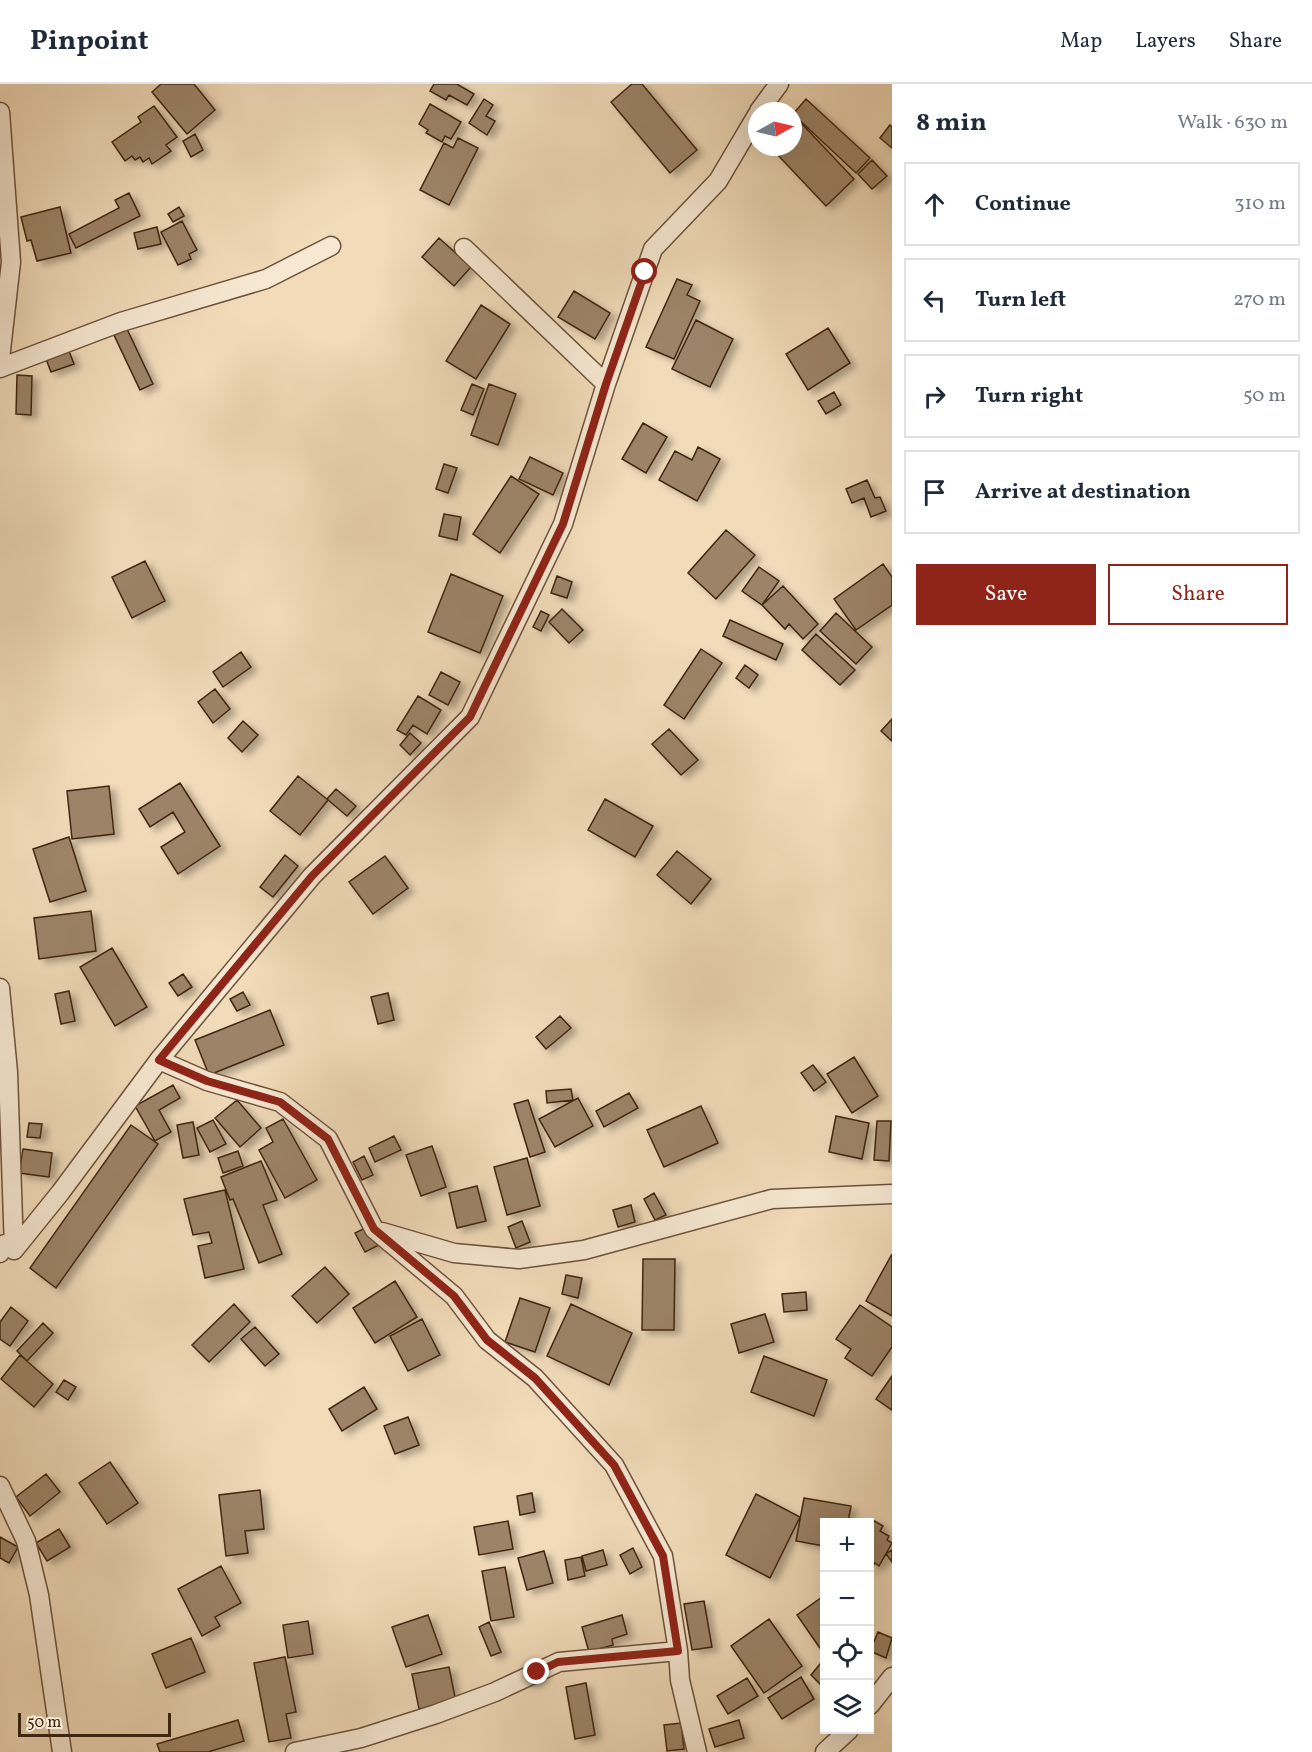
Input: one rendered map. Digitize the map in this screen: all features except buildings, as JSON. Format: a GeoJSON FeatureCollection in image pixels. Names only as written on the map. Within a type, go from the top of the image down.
{"type":"FeatureCollection","features":[{"type":"Feature","properties":{"kind":"street"},"geometry":{"type":"LineString","coordinates":[[766,102],[779,84]]}},
{"type":"Feature","properties":{"kind":"street"},"geometry":{"type":"LineString","coordinates":[[0,111],[11,262],[0,359]]}},
{"type":"Feature","properties":{"kind":"street"},"geometry":{"type":"LineString","coordinates":[[5,1247],[60,1193],[159,1060],[312,876],[470,717],[563,524],[606,384],[653,249],[718,182],[748,130]]}},
{"type":"Feature","properties":{"kind":"street"},"geometry":{"type":"LineString","coordinates":[[0,368],[121,322],[266,279],[331,246]]}},
{"type":"Feature","properties":{"kind":"street"},"geometry":{"type":"LineString","coordinates":[[464,248],[606,384]]}},
{"type":"Feature","properties":{"kind":"street"},"geometry":{"type":"LineString","coordinates":[[0,988],[8,1072],[5,1247]]}},
{"type":"Feature","properties":{"kind":"street"},"geometry":{"type":"LineString","coordinates":[[159,1060],[207,1081],[280,1102],[328,1139],[374,1229],[454,1296],[487,1340],[535,1378],[614,1465],[663,1556],[678,1651],[680,1680],[697,1752]]}},
{"type":"Feature","properties":{"kind":"street"},"geometry":{"type":"LineString","coordinates":[[374,1229],[454,1253],[519,1259],[584,1250],[772,1199],[892,1194]]}},
{"type":"Feature","properties":{"kind":"street"},"geometry":{"type":"LineString","coordinates":[[0,1486],[26,1541],[39,1595],[62,1752]]}},
{"type":"Feature","properties":{"kind":"street"},"geometry":{"type":"LineString","coordinates":[[295,1752],[361,1738],[436,1714],[495,1692],[558,1662],[678,1651]]}},
{"type":"Feature","properties":{"kind":"street"},"geometry":{"type":"LineString","coordinates":[[874,1701],[892,1677]]}},
{"type":"Feature","properties":{"kind":"street"},"geometry":{"type":"LineString","coordinates":[[825,1752],[845,1734]]}},
{"type":"Feature","properties":{"kind":"route"},"geometry":{"type":"LineString","coordinates":[[537,1672],[558,1662],[678,1651],[663,1556],[614,1465],[535,1378],[487,1340],[454,1296],[374,1229],[328,1139],[280,1102],[207,1081],[159,1060],[312,876],[470,717],[563,524],[606,384],[645,272]]}}]}
